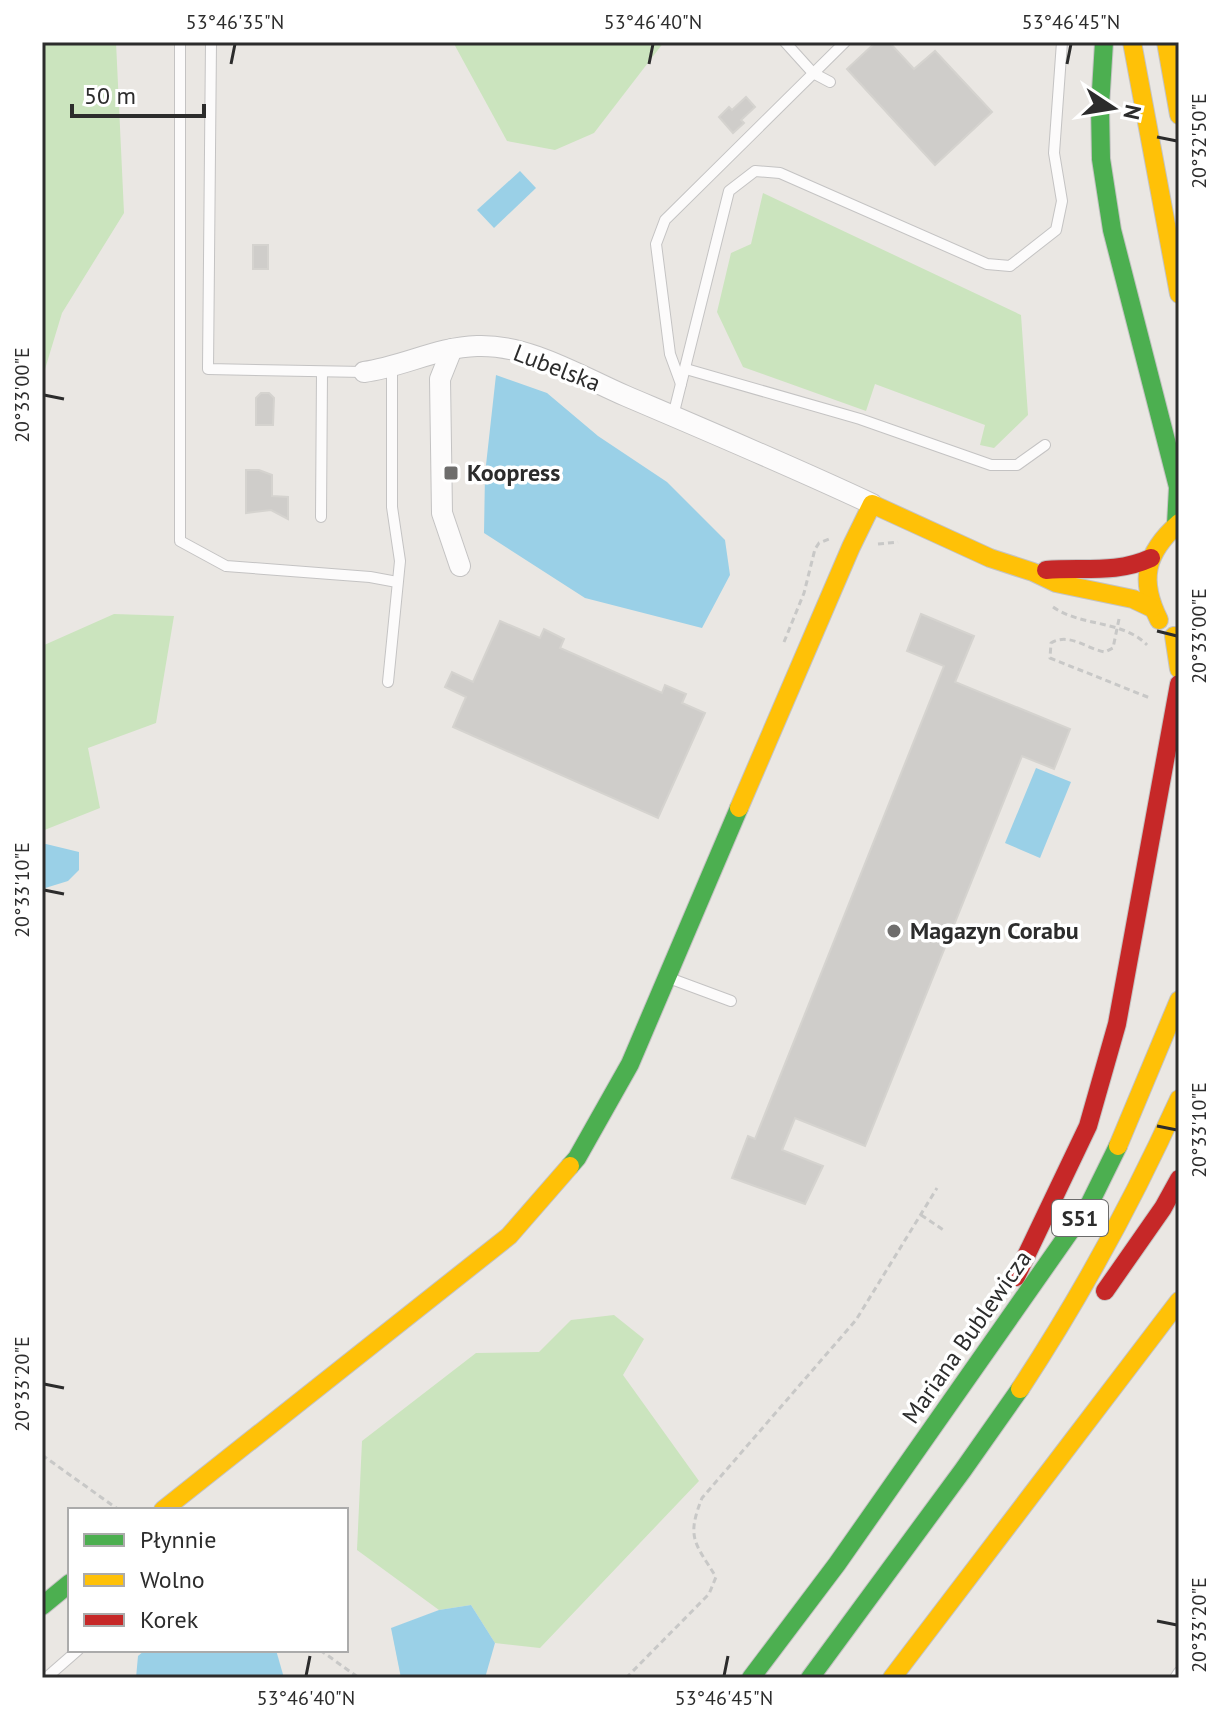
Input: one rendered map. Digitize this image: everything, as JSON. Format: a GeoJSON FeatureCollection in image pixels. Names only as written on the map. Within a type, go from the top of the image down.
{"type":"FeatureCollection","features":[{"type":"Feature","properties":{"kind":"main road"},"geometry":{"type":"LineString","coordinates":[[1104,42],[1100,133],[1109,216],[1178,487],[1178,524],[1167,533],[1151,558],[1146,587],[1152,608],[1161,623],[1177,637],[1179,669]]}},
{"type":"Feature","properties":{"kind":"main road"},"geometry":{"type":"LineString","coordinates":[[1132,42],[1179,294]]}},
{"type":"Feature","properties":{"kind":"main road"},"geometry":{"type":"LineString","coordinates":[[1166,42],[1179,115]]}},
{"type":"Feature","properties":{"kind":"main road"},"geometry":{"type":"LineString","coordinates":[[166,1508],[462,1276],[509,1236],[577,1158],[630,1064],[872,504],[990,558],[1056,583],[1133,599],[1152,608]]}},
{"type":"Feature","properties":{"kind":"main road"},"geometry":{"type":"LineString","coordinates":[[1033,572],[1058,568],[1134,568],[1151,558]]}},
{"type":"Feature","properties":{"kind":"main road"},"geometry":{"type":"LineString","coordinates":[[943,1415],[1029,1254],[1088,1126],[1117,1024],[1179,684]]}},
{"type":"Feature","properties":{"kind":"main road","name":"Mariana Bublewicza"},"geometry":{"type":"LineString","coordinates":[[751,1678],[837,1564],[1090,1203],[1125,1133],[1179,1000]]}},
{"type":"Feature","properties":{"kind":"main road","name":"S51"},"geometry":{"type":"LineString","coordinates":[[810,1678],[1021,1390],[1119,1224],[1179,1099]]}},
{"type":"Feature","properties":{"kind":"main road"},"geometry":{"type":"LineString","coordinates":[[1021,1390],[1100,1298],[1163,1208],[1179,1179]]}},
{"type":"Feature","properties":{"kind":"main road"},"geometry":{"type":"LineString","coordinates":[[892,1678],[1179,1301]]}},
{"type":"Feature","properties":{"kind":"main road"},"geometry":{"type":"LineString","coordinates":[[42,1606],[68,1585]]}},
{"type":"Feature","properties":{"kind":"street","name":"Lubelska"},"geometry":{"type":"LineString","coordinates":[[364,372],[392,368],[452,349],[503,347],[532,356],[698,426],[872,504]]}},
{"type":"Feature","properties":{"kind":"street"},"geometry":{"type":"LineString","coordinates":[[452,349],[440,379],[442,513],[460,566]]}},
{"type":"Feature","properties":{"kind":"lane"},"geometry":{"type":"LineString","coordinates":[[180,42],[180,541],[226,566],[370,577],[397,582]]}},
{"type":"Feature","properties":{"kind":"lane"},"geometry":{"type":"LineString","coordinates":[[211,42],[208,369],[364,372]]}},
{"type":"Feature","properties":{"kind":"lane"},"geometry":{"type":"LineString","coordinates":[[785,42],[813,73],[830,82]]}},
{"type":"Feature","properties":{"kind":"lane"},"geometry":{"type":"LineString","coordinates":[[682,385],[670,354],[656,244],[665,220],[845,42]]}},
{"type":"Feature","properties":{"kind":"lane"},"geometry":{"type":"LineString","coordinates":[[673,416],[729,191],[755,171],[780,173],[987,264],[1010,266],[1056,230],[1062,201],[1054,153],[1062,42]]}},
{"type":"Feature","properties":{"kind":"lane"},"geometry":{"type":"LineString","coordinates":[[388,682],[400,561],[392,507],[392,368]]}},
{"type":"Feature","properties":{"kind":"lane"},"geometry":{"type":"LineString","coordinates":[[686,369],[860,419],[991,465],[1017,465],[1045,445]]}},
{"type":"Feature","properties":{"kind":"lane"},"geometry":{"type":"LineString","coordinates":[[321,517],[322,372]]}},
{"type":"Feature","properties":{"kind":"lane"},"geometry":{"type":"LineString","coordinates":[[667,978],[731,1001]]}},
{"type":"Feature","properties":{"kind":"lane"},"geometry":{"type":"LineString","coordinates":[[46,1678],[76,1652]]}},
{"type":"Feature","properties":{"kind":"lane"},"geometry":{"type":"LineString","coordinates":[[1175,1678],[1179,1672]]}},
{"type":"Feature","properties":{"kind":"path"},"geometry":{"type":"LineString","coordinates":[[804,593],[815,549],[819,543],[832,538]]}},
{"type":"Feature","properties":{"kind":"path"},"geometry":{"type":"LineString","coordinates":[[1045,598],[1064,615],[1135,633],[1155,654]]}},
{"type":"Feature","properties":{"kind":"path"},"geometry":{"type":"LineString","coordinates":[[1118,630],[1113,648],[1105,652],[1067,638],[1051,643],[1050,658],[1155,700]]}},
{"type":"Feature","properties":{"kind":"path"},"geometry":{"type":"LineString","coordinates":[[626,1678],[709,1594],[716,1577],[694,1542],[693,1521],[702,1498],[856,1320],[937,1188]]}},
{"type":"Feature","properties":{"kind":"path"},"geometry":{"type":"LineString","coordinates":[[920,1215],[945,1231]]}},
{"type":"Feature","properties":{"kind":"path"},"geometry":{"type":"LineString","coordinates":[[42,1455],[116,1508]]}},
{"type":"Feature","properties":{"kind":"path"},"geometry":{"type":"LineString","coordinates":[[323,1652],[359,1678]]}},
{"type":"Feature","properties":{"kind":"green space"},"geometry":{"type":"Polygon","coordinates":[[[42,42],[116,42],[124,213],[62,313],[42,379],[42,42]]]}},
{"type":"Feature","properties":{"kind":"green space"},"geometry":{"type":"Polygon","coordinates":[[[453,42],[664,42],[594,133],[555,150],[507,141],[453,42]]]}},
{"type":"Feature","properties":{"kind":"green space"},"geometry":{"type":"Polygon","coordinates":[[[763,193],[1021,315],[1028,415],[994,448],[980,445],[985,425],[875,384],[866,411],[743,367],[717,312],[731,253],[751,244],[763,193]]]}},
{"type":"Feature","properties":{"kind":"green space"},"geometry":{"type":"Polygon","coordinates":[[[114,614],[174,616],[156,723],[88,748],[100,808],[42,831],[42,646],[114,614]]]}},
{"type":"Feature","properties":{"kind":"green space"},"geometry":{"type":"Polygon","coordinates":[[[614,1315],[644,1339],[623,1375],[699,1481],[540,1648],[495,1643],[471,1605],[439,1610],[357,1550],[362,1441],[476,1353],[539,1352],[571,1320],[614,1315]]]}},
{"type":"Feature","properties":{"kind":"water"},"geometry":{"type":"Polygon","coordinates":[[[520,171],[536,188],[494,228],[477,210],[520,171]]]}},
{"type":"Feature","properties":{"kind":"water"},"geometry":{"type":"Polygon","coordinates":[[[496,375],[547,393],[598,436],[667,482],[725,540],[730,575],[702,628],[585,598],[484,533],[485,474],[496,375]]]}},
{"type":"Feature","properties":{"kind":"water"},"geometry":{"type":"Polygon","coordinates":[[[1036,768],[1071,782],[1040,858],[1005,843],[1036,768]]]}},
{"type":"Feature","properties":{"kind":"water"},"geometry":{"type":"Polygon","coordinates":[[[42,845],[79,852],[79,870],[68,881],[42,889],[42,845]]]}},
{"type":"Feature","properties":{"kind":"water"},"geometry":{"type":"Polygon","coordinates":[[[471,1605],[495,1643],[485,1678],[401,1678],[391,1628],[439,1610],[471,1605]]]}},
{"type":"Feature","properties":{"kind":"water"},"geometry":{"type":"Polygon","coordinates":[[[143,1652],[277,1652],[284,1678],[136,1678],[138,1656],[143,1652]]]}},
{"type":"Feature","properties":{"kind":"building"},"geometry":{"type":"Polygon","coordinates":[[[876,42],[889,42],[914,69],[935,51],[992,112],[935,165],[847,69],[876,42]]]}},
{"type":"Feature","properties":{"kind":"building"},"geometry":{"type":"Polygon","coordinates":[[[746,97],[755,107],[733,133],[719,117],[746,97]]]}},
{"type":"Feature","properties":{"kind":"building"},"geometry":{"type":"Polygon","coordinates":[[[253,245],[268,245],[268,269],[253,269],[253,245]]]}},
{"type":"Feature","properties":{"kind":"building"},"geometry":{"type":"Polygon","coordinates":[[[261,393],[269,393],[274,398],[273,425],[256,425],[256,398],[261,393]]]}},
{"type":"Feature","properties":{"kind":"building"},"geometry":{"type":"Polygon","coordinates":[[[246,470],[259,470],[272,475],[272,496],[288,497],[288,519],[271,510],[246,513],[246,470]]]}},
{"type":"Feature","properties":{"kind":"building","name":"Magazyn Corabu"},"geometry":{"type":"Polygon","coordinates":[[[921,614],[974,636],[955,682],[1070,729],[1054,769],[1022,756],[865,1146],[795,1118],[782,1150],[823,1166],[805,1204],[732,1178],[748,1136],[755,1139],[944,666],[907,651],[921,614]]]}},
{"type":"Feature","properties":{"kind":"building"},"geometry":{"type":"Polygon","coordinates":[[[500,621],[540,638],[544,629],[564,639],[560,648],[662,693],[665,685],[686,694],[682,703],[705,713],[658,818],[453,727],[466,697],[445,687],[452,672],[473,682],[500,621]]]}},
{"type":"Feature","properties":{"kind":"traffic: fast"},"geometry":{"type":"LineString","coordinates":[[1104,42],[1101,159],[1112,230],[1178,487],[1176,525]]}},
{"type":"Feature","properties":{"kind":"traffic: fast"},"geometry":{"type":"LineString","coordinates":[[570,1166],[630,1064],[739,808]]}},
{"type":"Feature","properties":{"kind":"traffic: fast"},"geometry":{"type":"LineString","coordinates":[[751,1678],[837,1564],[1090,1203],[1118,1146]]}},
{"type":"Feature","properties":{"kind":"traffic: fast"},"geometry":{"type":"LineString","coordinates":[[810,1678],[1020,1389]]}},
{"type":"Feature","properties":{"kind":"traffic: fast"},"geometry":{"type":"LineString","coordinates":[[42,1606],[68,1585]]}},
{"type":"Feature","properties":{"kind":"traffic: slow"},"geometry":{"type":"LineString","coordinates":[[1132,42],[1179,294]]}},
{"type":"Feature","properties":{"kind":"traffic: slow"},"geometry":{"type":"LineString","coordinates":[[1166,42],[1179,115]]}},
{"type":"Feature","properties":{"kind":"traffic: slow"},"geometry":{"type":"LineString","coordinates":[[739,808],[872,504],[990,558],[1056,583],[1133,599],[1152,608]]}},
{"type":"Feature","properties":{"kind":"traffic: slow"},"geometry":{"type":"LineString","coordinates":[[1159,620],[1149,592],[1149,568],[1159,545],[1179,523]]}},
{"type":"Feature","properties":{"kind":"traffic: slow"},"geometry":{"type":"LineString","coordinates":[[1174,636],[1179,669]]}},
{"type":"Feature","properties":{"kind":"traffic: slow"},"geometry":{"type":"LineString","coordinates":[[1118,1146],[1179,1000]]}},
{"type":"Feature","properties":{"kind":"traffic: slow"},"geometry":{"type":"LineString","coordinates":[[1020,1389],[1105,1247],[1179,1099]]}},
{"type":"Feature","properties":{"kind":"traffic: slow"},"geometry":{"type":"LineString","coordinates":[[166,1508],[509,1236],[570,1166]]}},
{"type":"Feature","properties":{"kind":"traffic: slow"},"geometry":{"type":"LineString","coordinates":[[892,1678],[1179,1301]]}},
{"type":"Feature","properties":{"kind":"traffic: jam"},"geometry":{"type":"LineString","coordinates":[[1046,570],[1112,568],[1151,558]]}},
{"type":"Feature","properties":{"kind":"traffic: jam"},"geometry":{"type":"LineString","coordinates":[[1016,1277],[1088,1126],[1117,1024],[1179,684]]}},
{"type":"Feature","properties":{"kind":"traffic: jam"},"geometry":{"type":"LineString","coordinates":[[1105,1291],[1163,1208],[1179,1179]]}},
{"type":"Feature","properties":{"kind":"place","name":"Koopress"},"geometry":{"type":"Point","coordinates":[451,473]}},
{"type":"Feature","properties":{"kind":"place","name":"Magazyn Corabu"},"geometry":{"type":"Point","coordinates":[894,931]}}]}
